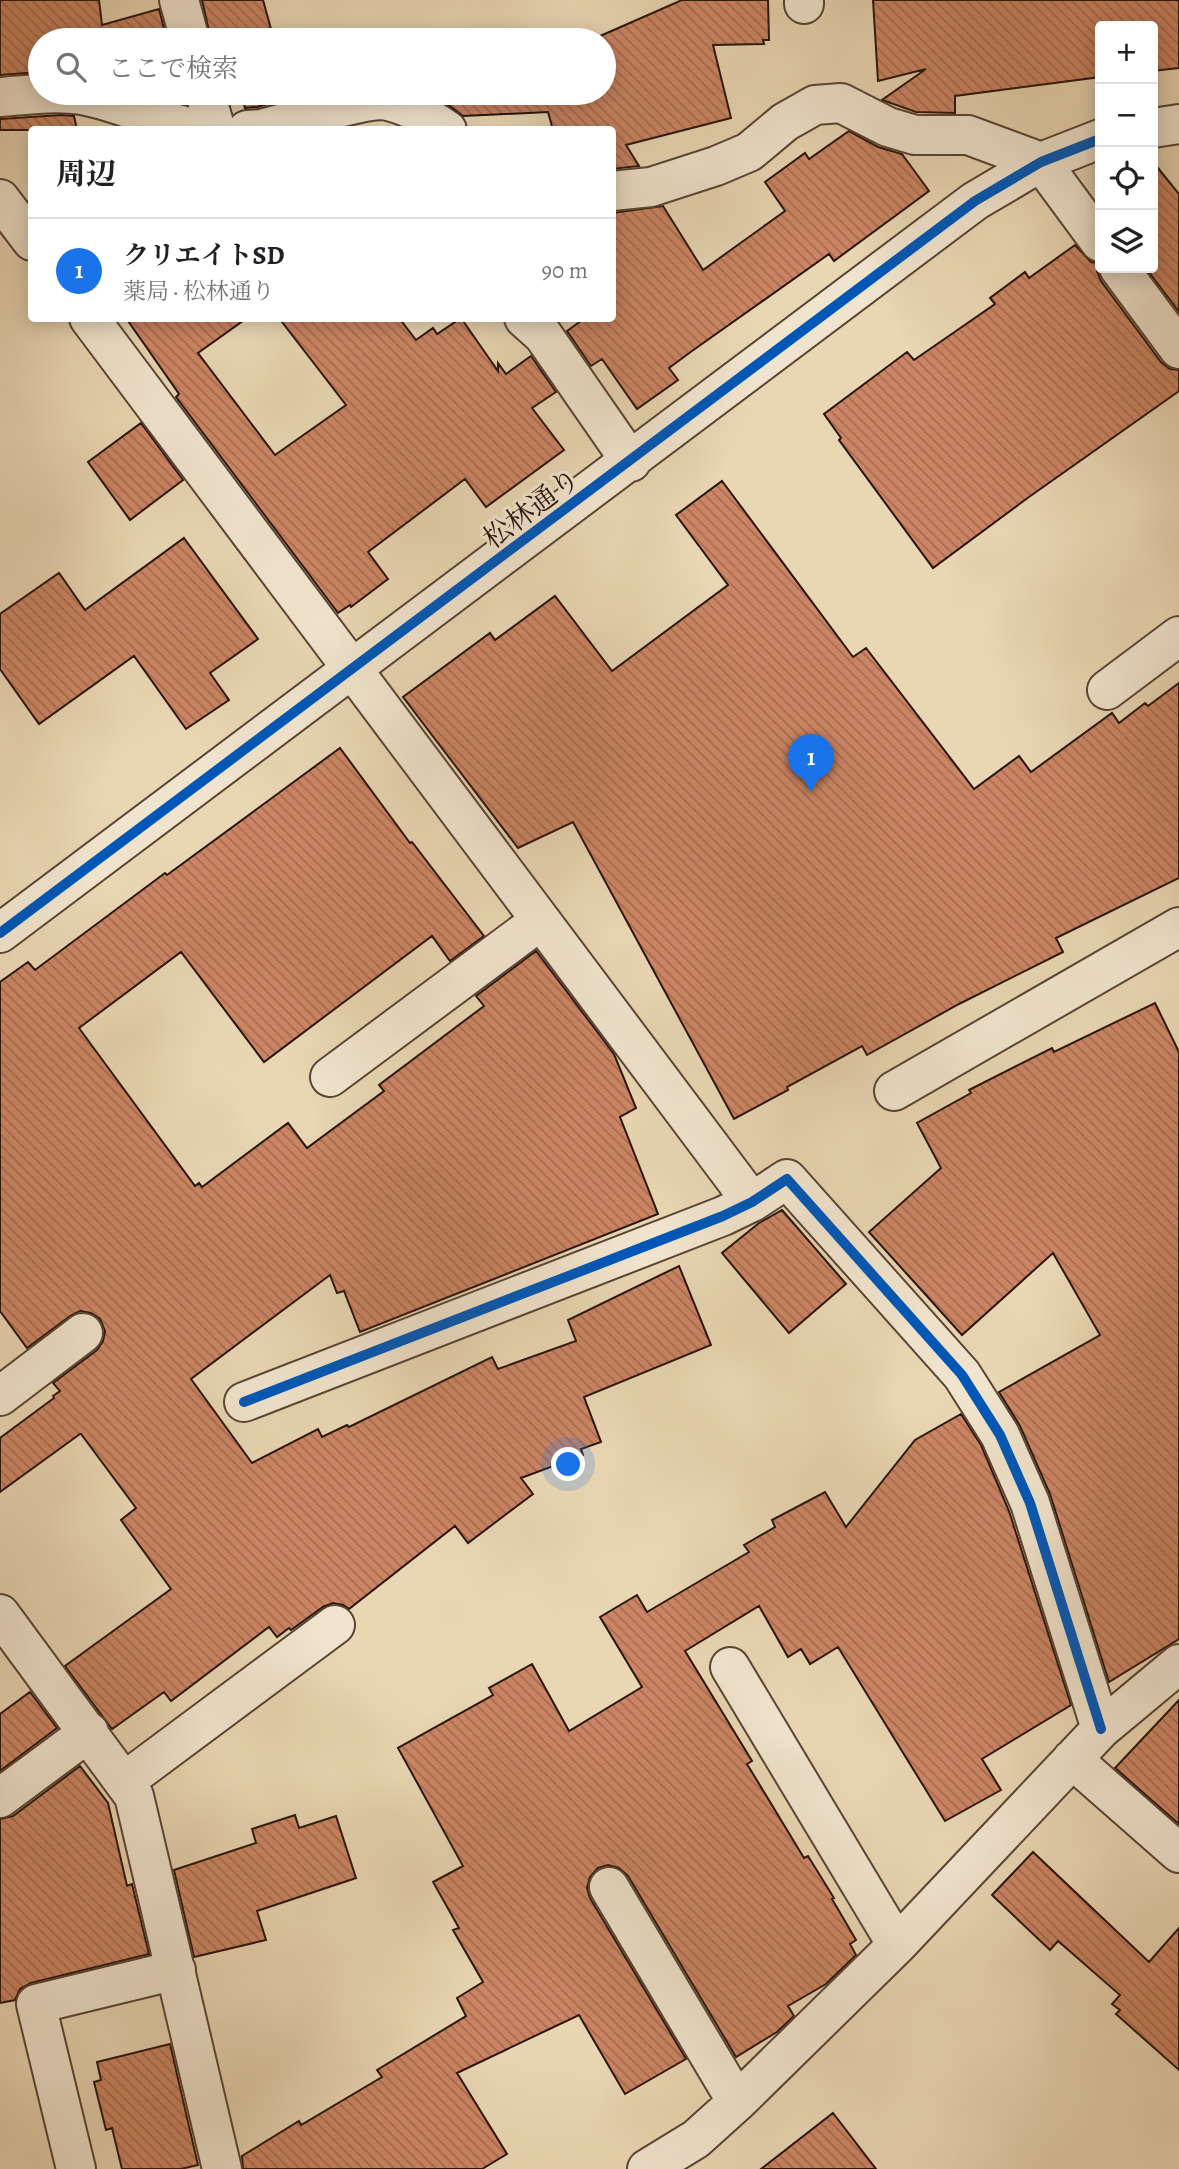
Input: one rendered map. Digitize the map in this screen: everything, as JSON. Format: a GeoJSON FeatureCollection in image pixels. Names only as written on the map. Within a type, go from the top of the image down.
{"type":"FeatureCollection","features":[{"type":"Feature","properties":{"kind":"street"},"geometry":{"type":"LineString","coordinates":[[179,0],[187,28]]}},
{"type":"Feature","properties":{"kind":"street"},"geometry":{"type":"LineString","coordinates":[[0,97],[28,95]]}},
{"type":"Feature","properties":{"kind":"street"},"geometry":{"type":"LineString","coordinates":[[616,191],[651,187],[716,166],[748,152],[785,122],[816,105],[841,103],[888,127],[915,135],[968,135],[1041,162],[1095,235]]}},
{"type":"Feature","properties":{"kind":"street"},"geometry":{"type":"LineString","coordinates":[[114,105],[182,126]]}},
{"type":"Feature","properties":{"kind":"street"},"geometry":{"type":"LineString","coordinates":[[209,105],[215,126]]}},
{"type":"Feature","properties":{"kind":"street"},"geometry":{"type":"LineString","coordinates":[[273,126],[354,105]]}},
{"type":"Feature","properties":{"kind":"street"},"geometry":{"type":"LineString","coordinates":[[399,105],[423,114],[441,126]]}},
{"type":"Feature","properties":{"kind":"street"},"geometry":{"type":"LineString","coordinates":[[1158,127],[1179,124]]}},
{"type":"Feature","properties":{"kind":"street","name":"松林通り"},"geometry":{"type":"LineString","coordinates":[[0,933],[631,462],[975,201],[1041,162],[1095,141]]}},
{"type":"Feature","properties":{"kind":"street"},"geometry":{"type":"LineString","coordinates":[[0,199],[28,236]]}},
{"type":"Feature","properties":{"kind":"street"},"geometry":{"type":"LineString","coordinates":[[1123,273],[1179,349]]}},
{"type":"Feature","properties":{"kind":"street"},"geometry":{"type":"LineString","coordinates":[[92,322],[752,1202]]}},
{"type":"Feature","properties":{"kind":"street"},"geometry":{"type":"LineString","coordinates":[[528,322],[543,335],[631,462]]}},
{"type":"Feature","properties":{"kind":"street"},"geometry":{"type":"LineString","coordinates":[[1107,690],[1179,636]]}},
{"type":"Feature","properties":{"kind":"street"},"geometry":{"type":"LineString","coordinates":[[330,1077],[540,920]]}},
{"type":"Feature","properties":{"kind":"street"},"geometry":{"type":"LineString","coordinates":[[894,1091],[1179,927]]}},
{"type":"Feature","properties":{"kind":"street"},"geometry":{"type":"LineString","coordinates":[[244,1402],[723,1216],[752,1202],[788,1179],[962,1375],[1000,1435],[1030,1503],[1101,1729]]}},
{"type":"Feature","properties":{"kind":"street"},"geometry":{"type":"LineString","coordinates":[[0,1396],[83,1333]]}},
{"type":"Feature","properties":{"kind":"street"},"geometry":{"type":"LineString","coordinates":[[0,1614],[134,1796],[222,2169]]}},
{"type":"Feature","properties":{"kind":"street"},"geometry":{"type":"LineString","coordinates":[[125,1781],[335,1625]]}},
{"type":"Feature","properties":{"kind":"street"},"geometry":{"type":"LineString","coordinates":[[647,2169],[696,2139],[737,2102],[897,1945],[1101,1729],[1179,1664]]}},
{"type":"Feature","properties":{"kind":"street"},"geometry":{"type":"LineString","coordinates":[[730,1667],[897,1945]]}},
{"type":"Feature","properties":{"kind":"street"},"geometry":{"type":"LineString","coordinates":[[0,1798],[89,1732]]}},
{"type":"Feature","properties":{"kind":"street"},"geometry":{"type":"LineString","coordinates":[[1072,1759],[1179,1853]]}},
{"type":"Feature","properties":{"kind":"street"},"geometry":{"type":"LineString","coordinates":[[608,1888],[737,2102]]}},
{"type":"Feature","properties":{"kind":"street"},"geometry":{"type":"LineString","coordinates":[[76,2169],[36,2004],[176,1970]]}},
{"type":"Feature","properties":{"kind":"building"},"geometry":{"type":"Polygon","coordinates":[[[0,0],[99,0],[102,25],[159,9],[164,28],[28,28],[28,73],[0,75],[0,0]]]}},
{"type":"Feature","properties":{"kind":"building"},"geometry":{"type":"Polygon","coordinates":[[[202,0],[263,0],[271,28],[208,28],[202,0]]]}},
{"type":"Feature","properties":{"kind":"building"},"geometry":{"type":"Polygon","coordinates":[[[682,0],[768,0],[769,40],[763,40],[764,44],[713,45],[731,118],[626,145],[639,166],[616,169],[616,126],[552,126],[548,112],[463,116],[448,105],[616,105],[616,29],[682,0]]]}},
{"type":"Feature","properties":{"kind":"building"},"geometry":{"type":"Polygon","coordinates":[[[873,0],[1179,0],[1179,68],[1158,70],[1158,21],[1095,21],[1095,78],[955,96],[955,113],[916,112],[882,100],[926,69],[878,81],[873,0]]]}},
{"type":"Feature","properties":{"kind":"building"},"geometry":{"type":"Polygon","coordinates":[[[244,105],[264,105],[257,107],[245,108],[244,105]]]}},
{"type":"Feature","properties":{"kind":"building"},"geometry":{"type":"Polygon","coordinates":[[[74,116],[76,126],[28,126],[28,130],[0,130],[0,119],[74,116]]]}},
{"type":"Feature","properties":{"kind":"building"},"geometry":{"type":"Polygon","coordinates":[[[849,131],[878,147],[902,154],[929,191],[834,261],[829,254],[669,368],[678,380],[637,409],[602,359],[591,366],[567,331],[579,322],[616,322],[616,212],[663,206],[703,270],[785,211],[765,182],[805,153],[809,159],[849,131]]]}},
{"type":"Feature","properties":{"kind":"building"},"geometry":{"type":"Polygon","coordinates":[[[1158,168],[1179,194],[1179,312],[1150,273],[1158,273],[1158,168]]]}},
{"type":"Feature","properties":{"kind":"building"},"geometry":{"type":"Polygon","coordinates":[[[1075,245],[1091,262],[1095,263],[1095,273],[1098,273],[1161,362],[1170,369],[1179,370],[1179,391],[933,568],[839,440],[841,438],[824,414],[907,352],[914,360],[995,304],[990,298],[1025,272],[1029,278],[1075,245]]]}},
{"type":"Feature","properties":{"kind":"building"},"geometry":{"type":"Polygon","coordinates":[[[129,322],[241,322],[198,353],[275,455],[346,405],[282,322],[402,322],[416,340],[433,328],[437,334],[455,322],[464,322],[498,371],[498,363],[506,374],[531,356],[556,392],[532,408],[564,450],[486,507],[465,479],[368,552],[388,579],[351,607],[350,605],[338,613],[176,397],[179,394],[129,322]]]}},
{"type":"Feature","properties":{"kind":"building"},"geometry":{"type":"Polygon","coordinates":[[[141,423],[183,480],[130,520],[88,462],[141,423]]]}},
{"type":"Feature","properties":{"kind":"building"},"geometry":{"type":"Polygon","coordinates":[[[722,481],[853,657],[866,648],[974,789],[1019,756],[1031,772],[1112,713],[1119,723],[1145,703],[1148,706],[1179,683],[1179,878],[1056,938],[1063,952],[959,1004],[867,1055],[862,1046],[734,1119],[573,822],[518,848],[403,697],[490,633],[495,640],[555,596],[612,671],[728,585],[676,515],[722,481]]]}},
{"type":"Feature","properties":{"kind":"building"},"geometry":{"type":"Polygon","coordinates":[[[184,538],[258,639],[210,673],[229,700],[186,729],[134,656],[39,724],[0,669],[0,614],[59,573],[85,610],[184,538]]]}},
{"type":"Feature","properties":{"kind":"building"},"geometry":{"type":"Polygon","coordinates":[[[340,748],[410,843],[412,842],[484,936],[450,961],[432,936],[264,1062],[181,952],[79,1028],[195,1186],[199,1183],[202,1187],[288,1123],[307,1148],[384,1091],[379,1085],[484,1006],[476,996],[536,951],[614,1054],[636,1108],[620,1117],[658,1214],[360,1332],[344,1291],[337,1293],[330,1275],[191,1379],[252,1463],[318,1429],[322,1437],[347,1425],[349,1427],[492,1357],[498,1369],[576,1341],[568,1320],[679,1266],[711,1345],[584,1397],[601,1442],[581,1449],[583,1455],[521,1478],[533,1494],[468,1543],[455,1526],[349,1609],[333,1603],[277,1637],[269,1627],[171,1701],[164,1692],[112,1729],[65,1666],[171,1589],[121,1520],[136,1508],[81,1434],[0,1492],[0,1438],[54,1398],[60,1391],[53,1383],[97,1350],[105,1331],[100,1319],[91,1313],[80,1311],[27,1348],[0,1311],[0,982],[28,962],[35,970],[340,748]]]}},
{"type":"Feature","properties":{"kind":"building"},"geometry":{"type":"Polygon","coordinates":[[[1155,1003],[1179,1052],[1179,1639],[1109,1682],[1050,1494],[1020,1426],[999,1392],[1100,1335],[1053,1253],[962,1335],[869,1232],[941,1168],[917,1123],[971,1093],[969,1090],[1052,1048],[1054,1052],[1155,1003]]]}},
{"type":"Feature","properties":{"kind":"building"},"geometry":{"type":"Polygon","coordinates":[[[782,1210],[846,1284],[789,1333],[722,1253],[759,1223],[782,1210]]]}},
{"type":"Feature","properties":{"kind":"building"},"geometry":{"type":"Polygon","coordinates":[[[961,1414],[981,1445],[1009,1511],[1071,1705],[982,1759],[1001,1790],[945,1821],[838,1647],[810,1664],[801,1649],[788,1657],[759,1606],[685,1651],[752,1761],[747,1764],[804,1858],[808,1856],[834,1898],[832,1899],[856,1940],[850,1944],[856,1955],[826,1984],[788,2006],[794,2016],[777,2032],[736,2057],[628,1876],[619,1868],[608,1865],[598,1868],[590,1877],[587,1888],[590,1898],[686,2059],[625,2094],[579,2015],[457,2073],[507,2154],[482,2169],[243,2169],[242,2156],[299,2121],[301,2125],[382,2077],[377,2070],[466,2016],[457,1998],[483,1982],[453,1930],[459,1928],[433,1882],[463,1866],[398,1748],[493,1695],[489,1688],[532,1664],[569,1731],[642,1687],[600,1617],[637,1595],[647,1612],[749,1552],[744,1545],[775,1527],[772,1520],[825,1492],[846,1527],[915,1440],[961,1414]]]}},
{"type":"Feature","properties":{"kind":"building"},"geometry":{"type":"Polygon","coordinates":[[[30,1692],[57,1728],[0,1771],[0,1714],[30,1692]]]}},
{"type":"Feature","properties":{"kind":"building"},"geometry":{"type":"Polygon","coordinates":[[[1179,1700],[1179,1824],[1115,1768],[1179,1700]]]}},
{"type":"Feature","properties":{"kind":"building"},"geometry":{"type":"Polygon","coordinates":[[[80,1766],[108,1803],[127,1886],[132,1884],[149,1954],[31,1983],[20,1989],[15,2000],[0,2003],[0,1819],[13,1816],[80,1766]]]}},
{"type":"Feature","properties":{"kind":"building"},"geometry":{"type":"Polygon","coordinates":[[[295,1815],[299,1828],[336,1816],[356,1878],[257,1911],[266,1940],[194,1957],[174,1870],[256,1843],[252,1829],[295,1815]]]}},
{"type":"Feature","properties":{"kind":"building"},"geometry":{"type":"Polygon","coordinates":[[[1033,1852],[1149,1962],[1179,1928],[1179,2070],[1116,2014],[1120,2010],[1112,2004],[1120,1995],[1058,1941],[1050,1950],[992,1895],[1033,1852]]]}},
{"type":"Feature","properties":{"kind":"building"},"geometry":{"type":"Polygon","coordinates":[[[170,2044],[198,2165],[181,2169],[122,2169],[112,2128],[106,2130],[94,2082],[101,2080],[97,2062],[170,2044]]]}},
{"type":"Feature","properties":{"kind":"building"},"geometry":{"type":"Polygon","coordinates":[[[833,2113],[876,2169],[761,2169],[833,2113]]]}},
{"type":"Feature","properties":{"kind":"cycle path"},"geometry":{"type":"LineString","coordinates":[[0,933],[975,201],[1041,162],[1095,141]]}},
{"type":"Feature","properties":{"kind":"cycle path"},"geometry":{"type":"LineString","coordinates":[[244,1402],[723,1216],[752,1202],[787,1179],[962,1375],[1000,1435],[1030,1503],[1101,1729]]}},
{"type":"Feature","properties":{"kind":"place","name":"クリエイトSD"},"geometry":{"type":"Point","coordinates":[811,792]}}]}
